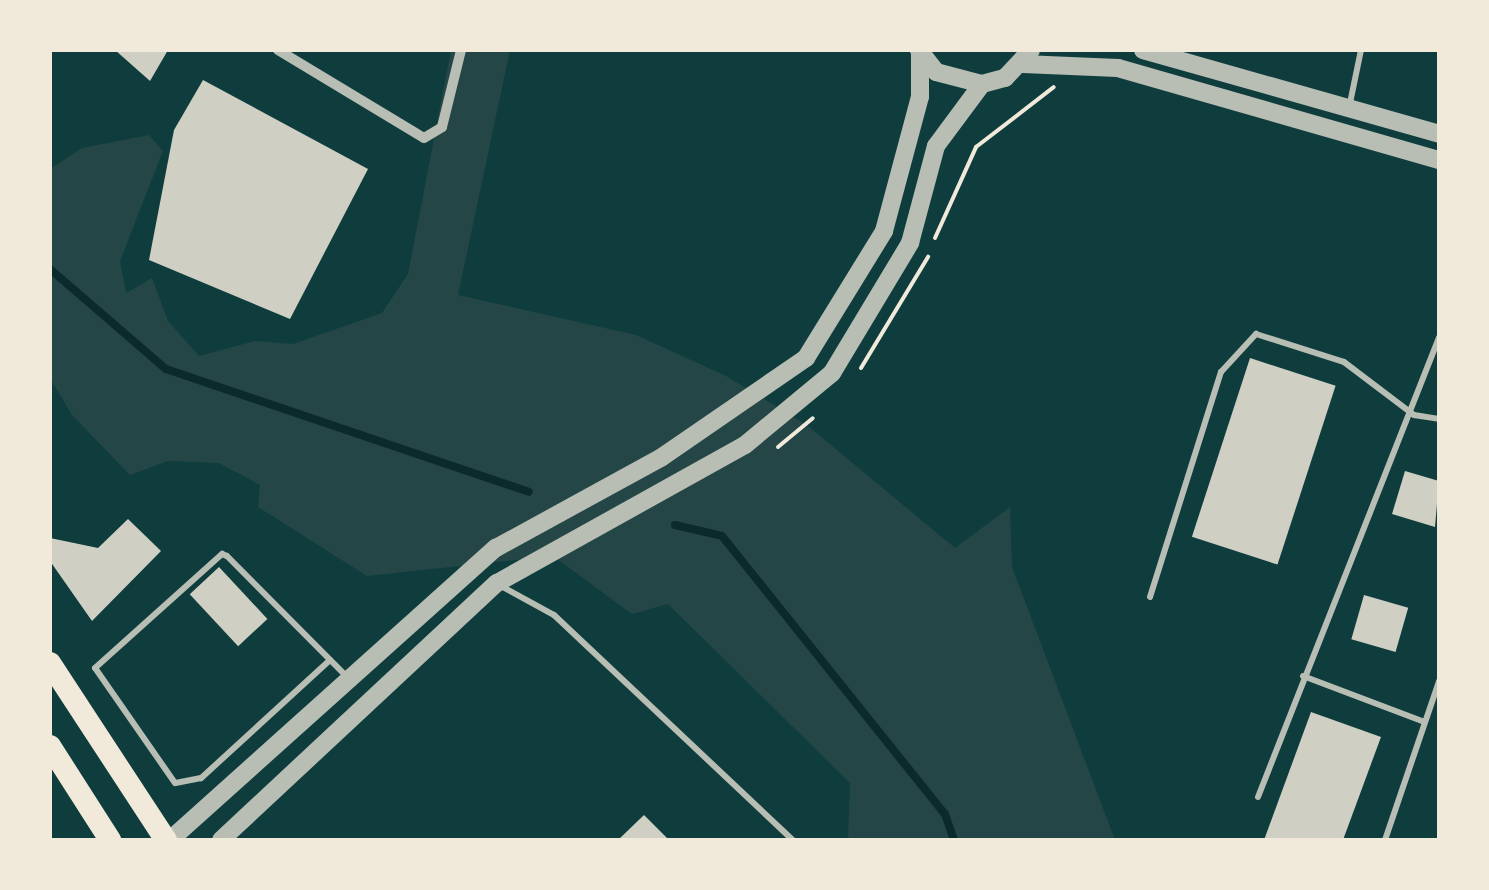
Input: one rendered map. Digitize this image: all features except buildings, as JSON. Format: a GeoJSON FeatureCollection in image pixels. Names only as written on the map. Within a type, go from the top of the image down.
{"type":"FeatureCollection","features":[{"type":"Feature","properties":{"kind":"highway"},"geometry":{"type":"LineString","coordinates":[[50,663],[168,840]]}},
{"type":"Feature","properties":{"kind":"highway"},"geometry":{"type":"LineString","coordinates":[[50,746],[110,840]]}},
{"type":"Feature","properties":{"kind":"street"},"geometry":{"type":"LineString","coordinates":[[278,50],[424,138],[442,127],[461,50]]}},
{"type":"Feature","properties":{"kind":"street"},"geometry":{"type":"LineString","coordinates":[[1143,50],[1439,134]]}},
{"type":"Feature","properties":{"kind":"street"},"geometry":{"type":"LineString","coordinates":[[920,52],[947,77],[982,84]]}},
{"type":"Feature","properties":{"kind":"street"},"geometry":{"type":"LineString","coordinates":[[168,840],[535,524],[662,457],[770,390],[806,358],[884,230],[920,97],[920,52]]}},
{"type":"Feature","properties":{"kind":"street"},"geometry":{"type":"LineString","coordinates":[[221,840],[497,584],[745,445],[832,373],[910,243],[936,146],[982,84],[1027,57],[1118,68],[1439,160]]}},
{"type":"Feature","properties":{"kind":"lane"},"geometry":{"type":"LineString","coordinates":[[1349,110],[1361,50]]}},
{"type":"Feature","properties":{"kind":"lane"},"geometry":{"type":"LineString","coordinates":[[1150,596],[1220,372],[1256,334],[1344,362],[1414,414],[1439,420]]}},
{"type":"Feature","properties":{"kind":"lane"},"geometry":{"type":"LineString","coordinates":[[1258,796],[1303,676],[1414,414],[1439,337]]}},
{"type":"Feature","properties":{"kind":"lane"},"geometry":{"type":"LineString","coordinates":[[330,660],[201,778],[175,783],[94,668],[222,554],[352,681]]}},
{"type":"Feature","properties":{"kind":"lane"},"geometry":{"type":"LineString","coordinates":[[497,584],[554,615],[792,840]]}},
{"type":"Feature","properties":{"kind":"lane"},"geometry":{"type":"LineString","coordinates":[[1303,676],[1425,722]]}},
{"type":"Feature","properties":{"kind":"lane"},"geometry":{"type":"LineString","coordinates":[[1386,840],[1439,680]]}},
{"type":"Feature","properties":{"kind":"path"},"geometry":{"type":"LineString","coordinates":[[856,373],[927,262],[976,146],[1014,109],[1073,84]]}},
{"type":"Feature","properties":{"kind":"path"},"geometry":{"type":"LineString","coordinates":[[763,456],[820,411]]}},
{"type":"Feature","properties":{"kind":"shaded area"},"geometry":{"type":"Polygon","coordinates":[[[451,50],[510,50],[458,295],[636,335],[726,376],[807,425],[955,548],[1010,507],[1012,567],[1115,840],[848,840],[850,783],[668,604],[632,614],[553,556],[367,576],[258,507],[260,485],[219,463],[168,461],[130,475],[72,415],[50,378],[50,169],[82,148],[149,135],[163,151],[120,261],[126,293],[152,278],[168,321],[199,356],[255,341],[293,344],[382,313],[408,274],[451,50]]]}},
{"type":"Feature","properties":{"kind":"waterway"},"geometry":{"type":"LineString","coordinates":[[50,269],[166,369],[529,492]]}},
{"type":"Feature","properties":{"kind":"waterway"},"geometry":{"type":"LineString","coordinates":[[675,525],[722,536],[945,814],[954,840]]}}]}
